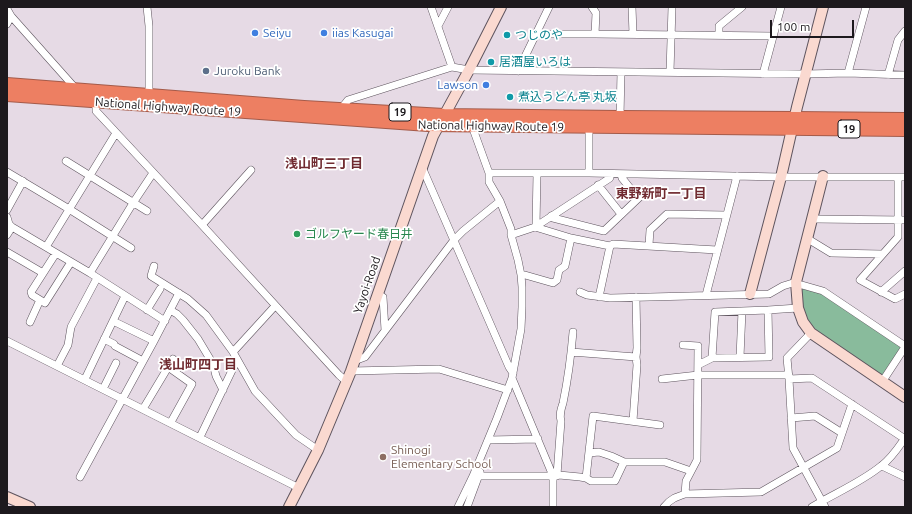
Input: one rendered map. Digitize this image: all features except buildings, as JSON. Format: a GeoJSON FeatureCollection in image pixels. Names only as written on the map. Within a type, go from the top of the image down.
{"type":"FeatureCollection","features":[{"type":"Feature","properties":{"kind":"highway","name":"National Highway Route 19"},"geometry":{"type":"LineString","coordinates":[[7,84],[341,109],[441,120],[472,126],[589,127],[905,119]]}},
{"type":"Feature","properties":{"kind":"highway","name":"National Highway Route 19"},"geometry":{"type":"LineString","coordinates":[[7,95],[388,123],[441,120],[620,117],[794,123],[905,130]]}},
{"type":"Feature","properties":{"kind":"street"},"geometry":{"type":"LineString","coordinates":[[147,7],[149,26],[150,95]]}},
{"type":"Feature","properties":{"kind":"street"},"geometry":{"type":"LineString","coordinates":[[431,7],[452,67]]}},
{"type":"Feature","properties":{"kind":"street"},"geometry":{"type":"LineString","coordinates":[[438,26],[448,7]]}},
{"type":"Feature","properties":{"kind":"street","name":"Yayoi-Road"},"geometry":{"type":"LineString","coordinates":[[289,507],[318,450],[347,382],[433,136],[501,7]]}},
{"type":"Feature","properties":{"kind":"street"},"geometry":{"type":"LineString","coordinates":[[518,71],[549,7]]}},
{"type":"Feature","properties":{"kind":"street"},"geometry":{"type":"LineString","coordinates":[[592,7],[596,13],[595,34]]}},
{"type":"Feature","properties":{"kind":"street"},"geometry":{"type":"LineString","coordinates":[[632,7],[633,34]]}},
{"type":"Feature","properties":{"kind":"street"},"geometry":{"type":"LineString","coordinates":[[670,72],[672,7]]}},
{"type":"Feature","properties":{"kind":"street"},"geometry":{"type":"LineString","coordinates":[[719,35],[719,26],[742,7]]}},
{"type":"Feature","properties":{"kind":"street"},"geometry":{"type":"LineString","coordinates":[[763,74],[781,7]]}},
{"type":"Feature","properties":{"kind":"street"},"geometry":{"type":"LineString","coordinates":[[750,294],[823,7]]}},
{"type":"Feature","properties":{"kind":"street"},"geometry":{"type":"LineString","coordinates":[[848,73],[866,7]]}},
{"type":"Feature","properties":{"kind":"street"},"geometry":{"type":"LineString","coordinates":[[7,9],[11,16],[76,89]]}},
{"type":"Feature","properties":{"kind":"street"},"geometry":{"type":"LineString","coordinates":[[7,24],[11,16]]}},
{"type":"Feature","properties":{"kind":"street"},"geometry":{"type":"LineString","coordinates":[[536,34],[773,36]]}},
{"type":"Feature","properties":{"kind":"street"},"geometry":{"type":"LineString","coordinates":[[888,75],[898,40],[904,34]]}},
{"type":"Feature","properties":{"kind":"street"},"geometry":{"type":"LineString","coordinates":[[341,109],[348,100],[452,67],[469,70],[518,71],[763,74],[848,73],[905,75]]}},
{"type":"Feature","properties":{"kind":"street"},"geometry":{"type":"LineString","coordinates":[[620,117],[621,72]]}},
{"type":"Feature","properties":{"kind":"street"},"geometry":{"type":"LineString","coordinates":[[96,101],[96,111],[347,382]]}},
{"type":"Feature","properties":{"kind":"street"},"geometry":{"type":"LineString","coordinates":[[472,126],[489,173],[489,182],[500,201],[511,229],[511,235],[523,275],[526,307],[517,376],[513,379],[508,390],[490,440]]}},
{"type":"Feature","properties":{"kind":"street"},"geometry":{"type":"LineString","coordinates":[[589,127],[589,174]]}},
{"type":"Feature","properties":{"kind":"street"},"geometry":{"type":"LineString","coordinates":[[46,247],[116,133]]}},
{"type":"Feature","properties":{"kind":"street"},"geometry":{"type":"LineString","coordinates":[[66,162],[147,211]]}},
{"type":"Feature","properties":{"kind":"street"},"geometry":{"type":"LineString","coordinates":[[422,167],[509,367],[554,476]]}},
{"type":"Feature","properties":{"kind":"street"},"geometry":{"type":"LineString","coordinates":[[202,225],[252,170]]}},
{"type":"Feature","properties":{"kind":"street"},"geometry":{"type":"LineString","coordinates":[[7,172],[69,208],[131,248]]}},
{"type":"Feature","properties":{"kind":"street"},"geometry":{"type":"LineString","coordinates":[[90,273],[153,173]]}},
{"type":"Feature","properties":{"kind":"street"},"geometry":{"type":"LineString","coordinates":[[489,173],[902,177],[901,220],[898,237],[860,280],[895,300],[905,294]]}},
{"type":"Feature","properties":{"kind":"street"},"geometry":{"type":"LineString","coordinates":[[536,227],[537,174]]}},
{"type":"Feature","properties":{"kind":"street"},"geometry":{"type":"LineString","coordinates":[[511,235],[536,227],[610,178],[610,174]]}},
{"type":"Feature","properties":{"kind":"street"},"geometry":{"type":"LineString","coordinates":[[621,174],[622,178],[638,198]]}},
{"type":"Feature","properties":{"kind":"street"},"geometry":{"type":"LineString","coordinates":[[706,295],[737,176]]}},
{"type":"Feature","properties":{"kind":"street"},"geometry":{"type":"LineString","coordinates":[[823,176],[797,284],[798,308],[811,333],[905,397]]}},
{"type":"Feature","properties":{"kind":"street"},"geometry":{"type":"LineString","coordinates":[[7,210],[23,181]]}},
{"type":"Feature","properties":{"kind":"street"},"geometry":{"type":"LineString","coordinates":[[598,185],[621,214]]}},
{"type":"Feature","properties":{"kind":"street"},"geometry":{"type":"LineString","coordinates":[[551,216],[553,218],[604,231],[645,192]]}},
{"type":"Feature","properties":{"kind":"street"},"geometry":{"type":"LineString","coordinates":[[353,366],[365,357],[454,240],[500,201]]}},
{"type":"Feature","properties":{"kind":"street"},"geometry":{"type":"LineString","coordinates":[[649,246],[650,230],[667,214],[726,215]]}},
{"type":"Feature","properties":{"kind":"street"},"geometry":{"type":"LineString","coordinates":[[7,217],[9,224],[12,227],[90,273],[165,321]]}},
{"type":"Feature","properties":{"kind":"street"},"geometry":{"type":"LineString","coordinates":[[813,219],[901,220]]}},
{"type":"Feature","properties":{"kind":"street"},"geometry":{"type":"LineString","coordinates":[[7,236],[12,227]]}},
{"type":"Feature","properties":{"kind":"street"},"geometry":{"type":"LineString","coordinates":[[536,227],[571,238],[610,246],[613,244],[717,250]]}},
{"type":"Feature","properties":{"kind":"street"},"geometry":{"type":"LineString","coordinates":[[523,275],[553,283],[557,280],[559,270],[565,266],[571,238]]}},
{"type":"Feature","properties":{"kind":"street"},"geometry":{"type":"LineString","coordinates":[[808,239],[831,253],[882,254]]}},
{"type":"Feature","properties":{"kind":"street"},"geometry":{"type":"LineString","coordinates":[[599,297],[610,246]]}},
{"type":"Feature","properties":{"kind":"street"},"geometry":{"type":"LineString","coordinates":[[7,252],[43,273]]}},
{"type":"Feature","properties":{"kind":"street"},"geometry":{"type":"LineString","coordinates":[[56,253],[31,292],[32,295],[40,300],[45,303],[71,262]]}},
{"type":"Feature","properties":{"kind":"street"},"geometry":{"type":"LineString","coordinates":[[154,266],[151,276],[188,299],[206,315],[233,352],[255,390],[296,435],[318,450]]}},
{"type":"Feature","properties":{"kind":"street"},"geometry":{"type":"LineString","coordinates":[[881,292],[905,271]]}},
{"type":"Feature","properties":{"kind":"street"},"geometry":{"type":"LineString","coordinates":[[467,507],[476,476],[513,379],[521,329],[523,275]]}},
{"type":"Feature","properties":{"kind":"street"},"geometry":{"type":"LineString","coordinates":[[56,366],[68,345],[71,327],[97,278]]}},
{"type":"Feature","properties":{"kind":"street"},"geometry":{"type":"LineString","coordinates":[[580,292],[587,295],[610,298],[769,294],[783,286],[797,284],[823,291],[905,347],[882,382]]}},
{"type":"Feature","properties":{"kind":"street"},"geometry":{"type":"LineString","coordinates":[[147,310],[160,289]]}},
{"type":"Feature","properties":{"kind":"street"},"geometry":{"type":"LineString","coordinates":[[80,477],[179,293]]}},
{"type":"Feature","properties":{"kind":"street"},"geometry":{"type":"LineString","coordinates":[[378,295],[384,297],[385,330]]}},
{"type":"Feature","properties":{"kind":"street"},"geometry":{"type":"LineString","coordinates":[[85,379],[125,296]]}},
{"type":"Feature","properties":{"kind":"street"},"geometry":{"type":"LineString","coordinates":[[633,421],[637,365],[636,298]]}},
{"type":"Feature","properties":{"kind":"street"},"geometry":{"type":"LineString","coordinates":[[30,322],[40,300]]}},
{"type":"Feature","properties":{"kind":"street"},"geometry":{"type":"LineString","coordinates":[[233,352],[275,306]]}},
{"type":"Feature","properties":{"kind":"street"},"geometry":{"type":"LineString","coordinates":[[712,358],[715,312],[798,308]]}},
{"type":"Feature","properties":{"kind":"street"},"geometry":{"type":"LineString","coordinates":[[170,310],[183,320],[198,339],[213,364],[216,376],[223,390]]}},
{"type":"Feature","properties":{"kind":"street"},"geometry":{"type":"LineString","coordinates":[[698,365],[712,358],[770,357],[768,310]]}},
{"type":"Feature","properties":{"kind":"street"},"geometry":{"type":"LineString","coordinates":[[740,357],[742,311]]}},
{"type":"Feature","properties":{"kind":"street"},"geometry":{"type":"LineString","coordinates":[[113,321],[154,341]]}},
{"type":"Feature","properties":{"kind":"street"},"geometry":{"type":"LineString","coordinates":[[553,507],[554,476],[561,421],[559,416],[568,378],[573,332]]}},
{"type":"Feature","properties":{"kind":"street"},"geometry":{"type":"LineString","coordinates":[[811,333],[787,358],[793,448],[824,504]]}},
{"type":"Feature","properties":{"kind":"street"},"geometry":{"type":"LineString","coordinates":[[104,339],[143,361]]}},
{"type":"Feature","properties":{"kind":"street"},"geometry":{"type":"LineString","coordinates":[[7,341],[171,422],[299,488]]}},
{"type":"Feature","properties":{"kind":"street"},"geometry":{"type":"LineString","coordinates":[[683,345],[698,346],[697,460],[686,481],[685,494]]}},
{"type":"Feature","properties":{"kind":"street"},"geometry":{"type":"LineString","coordinates":[[571,352],[636,357]]}},
{"type":"Feature","properties":{"kind":"street"},"geometry":{"type":"LineString","coordinates":[[144,409],[173,359]]}},
{"type":"Feature","properties":{"kind":"street"},"geometry":{"type":"LineString","coordinates":[[200,438],[237,360]]}},
{"type":"Feature","properties":{"kind":"street"},"geometry":{"type":"LineString","coordinates":[[103,389],[116,363]]}},
{"type":"Feature","properties":{"kind":"street"},"geometry":{"type":"LineString","coordinates":[[353,366],[439,369],[508,390]]}},
{"type":"Feature","properties":{"kind":"street"},"geometry":{"type":"LineString","coordinates":[[168,367],[192,384],[171,422]]}},
{"type":"Feature","properties":{"kind":"street"},"geometry":{"type":"LineString","coordinates":[[662,379],[698,375],[812,378],[905,439],[882,466],[824,504],[812,507]]}},
{"type":"Feature","properties":{"kind":"street"},"geometry":{"type":"LineString","coordinates":[[664,507],[674,498],[685,494],[760,492],[837,448],[852,404]]}},
{"type":"Feature","properties":{"kind":"street"},"geometry":{"type":"LineString","coordinates":[[586,478],[593,416],[660,425]]}},
{"type":"Feature","properties":{"kind":"street"},"geometry":{"type":"LineString","coordinates":[[791,418],[815,416],[842,433]]}},
{"type":"Feature","properties":{"kind":"street"},"geometry":{"type":"LineString","coordinates":[[490,440],[538,439]]}},
{"type":"Feature","properties":{"kind":"street"},"geometry":{"type":"LineString","coordinates":[[589,453],[599,452],[624,462],[665,462],[691,471]]}},
{"type":"Feature","properties":{"kind":"street"},"geometry":{"type":"LineString","coordinates":[[476,476],[554,476],[580,477],[591,481],[615,481],[624,462]]}},
{"type":"Feature","properties":{"kind":"street"},"geometry":{"type":"LineString","coordinates":[[882,466],[905,477]]}},
{"type":"Feature","properties":{"kind":"street"},"geometry":{"type":"LineString","coordinates":[[458,507],[476,476]]}},
{"type":"Feature","properties":{"kind":"street"},"geometry":{"type":"LineString","coordinates":[[7,497],[30,507]]}},
{"type":"Feature","properties":{"kind":"green space"},"geometry":{"type":"Polygon","coordinates":[[[803,288],[821,293],[902,346],[884,374],[881,375],[817,332],[809,322],[805,312],[801,289],[803,288]]]}},
{"type":"Feature","properties":{"kind":"place","name":"Seiyu"},"geometry":{"type":"Point","coordinates":[255,33]}},
{"type":"Feature","properties":{"kind":"place","name":"iias Kasugai"},"geometry":{"type":"Point","coordinates":[324,33]}},
{"type":"Feature","properties":{"kind":"place","name":"つじのや"},"geometry":{"type":"Point","coordinates":[507,35]}},
{"type":"Feature","properties":{"kind":"place","name":"居酒屋いろは"},"geometry":{"type":"Point","coordinates":[491,62]}},
{"type":"Feature","properties":{"kind":"place","name":"Juroku Bank"},"geometry":{"type":"Point","coordinates":[206,71]}},
{"type":"Feature","properties":{"kind":"place","name":"Lawson"},"geometry":{"type":"Point","coordinates":[486,85]}},
{"type":"Feature","properties":{"kind":"place","name":"煮込うどん亭 丸坂"},"geometry":{"type":"Point","coordinates":[510,97]}},
{"type":"Feature","properties":{"kind":"place","name":"ゴルフヤード春日井"},"geometry":{"type":"Point","coordinates":[297,234]}},
{"type":"Feature","properties":{"kind":"place","name":"Shinogi Elementary School"},"geometry":{"type":"Point","coordinates":[383,457]}},
{"type":"Feature","properties":{"kind":"district","name":"浅山町三丁目"},"geometry":{"type":"Point","coordinates":[324,164]}},
{"type":"Feature","properties":{"kind":"district","name":"東野新町一丁目"},"geometry":{"type":"Point","coordinates":[661,194]}},
{"type":"Feature","properties":{"kind":"district","name":"浅山町四丁目"},"geometry":{"type":"Point","coordinates":[198,365]}}]}
